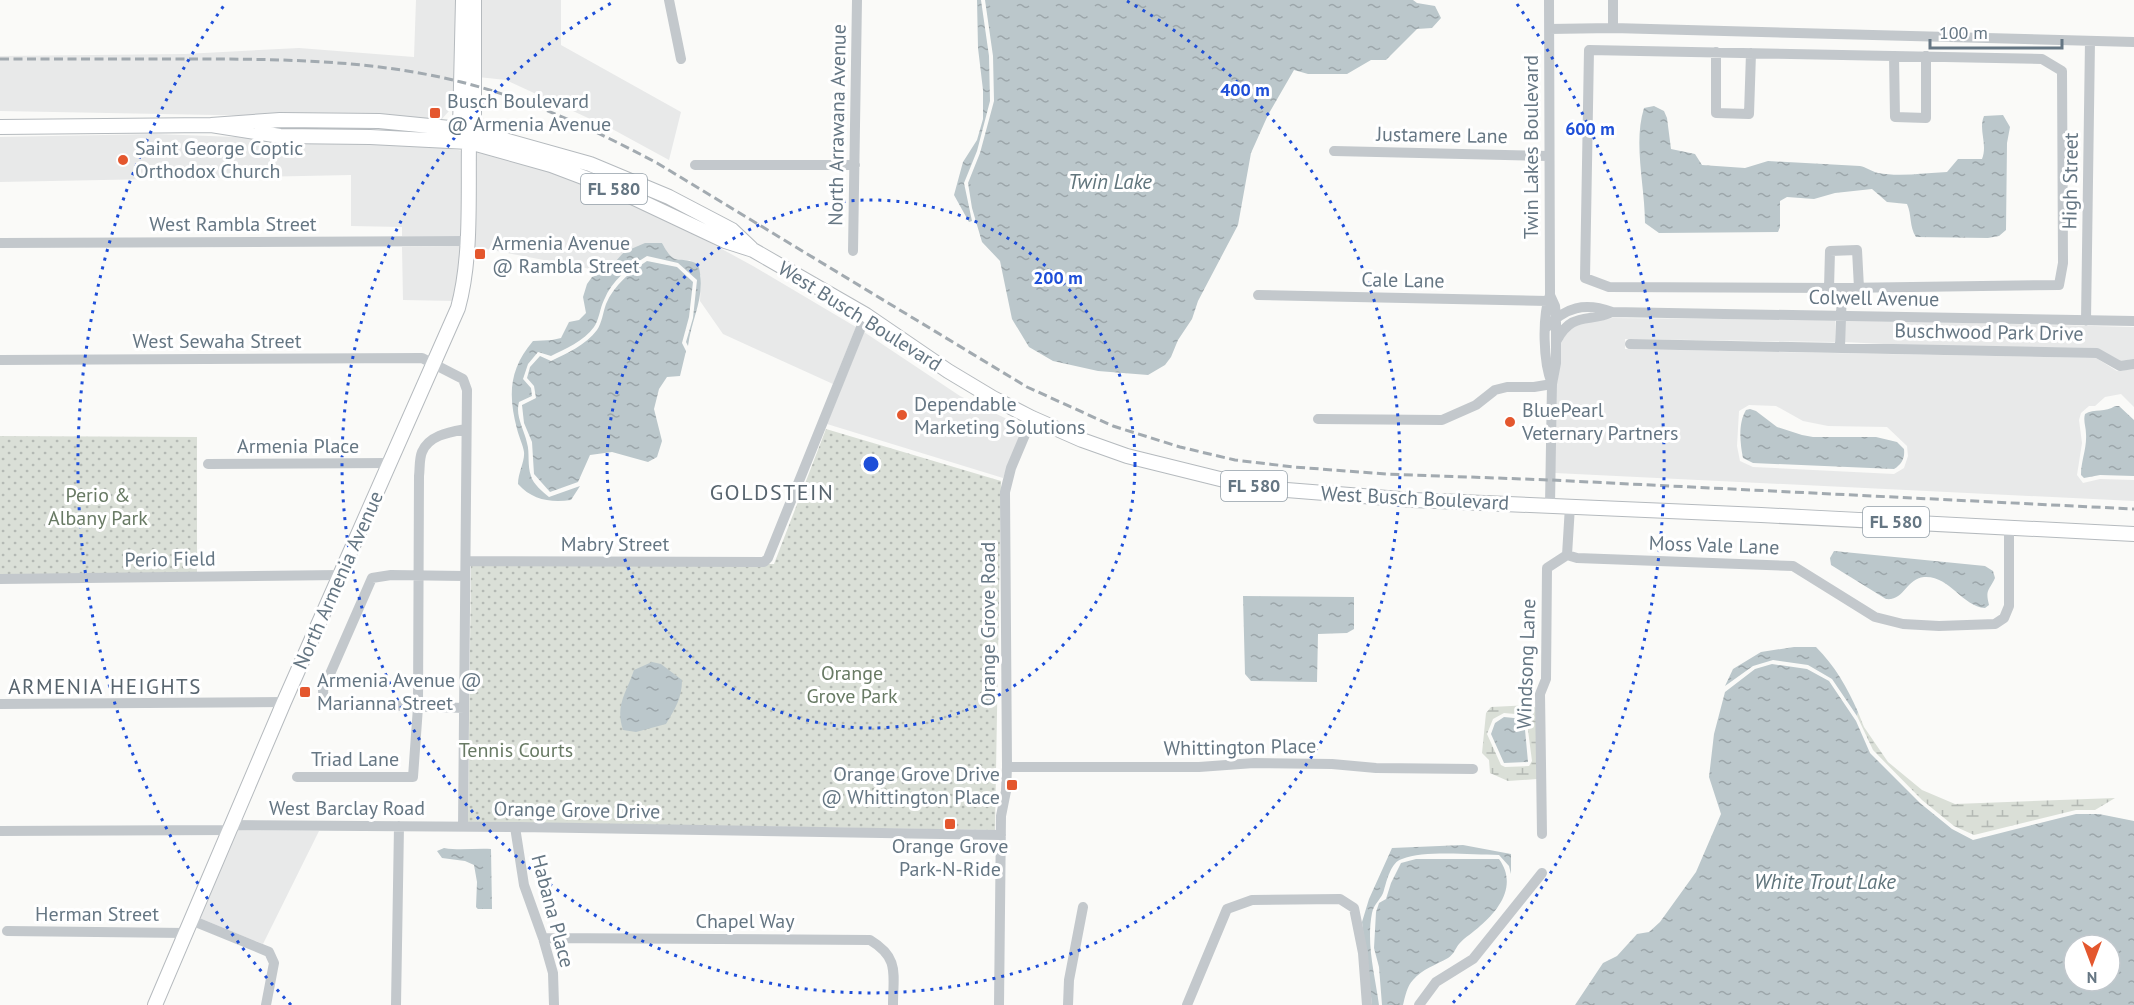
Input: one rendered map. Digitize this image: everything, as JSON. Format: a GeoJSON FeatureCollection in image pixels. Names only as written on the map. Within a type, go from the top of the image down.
{"type":"FeatureCollection","features":[{"type":"Feature","properties":{"kind":"main road"},"geometry":{"type":"LineString","coordinates":[[462,0],[460,129],[472,137]]}},
{"type":"Feature","properties":{"kind":"main road","name":"North Armenia Avenue"},"geometry":{"type":"LineString","coordinates":[[155,1005],[284,702],[458,308],[463,288],[472,137],[474,0]]}},
{"type":"Feature","properties":{"kind":"main road","name":"West Busch Boulevard"},"geometry":{"type":"LineString","coordinates":[[0,127],[211,125],[280,120],[379,121],[460,129]]}},
{"type":"Feature","properties":{"kind":"main road","name":"West Busch Boulevard"},"geometry":{"type":"LineString","coordinates":[[211,125],[280,136],[472,137],[617,190],[725,241],[753,250],[866,315],[948,371],[1032,418],[1082,440],[1127,456],[1227,481],[1274,489],[1413,500],[2134,534]]}},
{"type":"Feature","properties":{"kind":"street"},"geometry":{"type":"LineString","coordinates":[[669,0],[681,59]]}},
{"type":"Feature","properties":{"kind":"street","name":"North Arrawana Avenue"},"geometry":{"type":"LineString","coordinates":[[853,251],[857,0]]}},
{"type":"Feature","properties":{"kind":"street","name":"Twin Lakes Boulevard"},"geometry":{"type":"LineString","coordinates":[[1549,0],[1549,298],[1546,364],[1552,384]]}},
{"type":"Feature","properties":{"kind":"street"},"geometry":{"type":"LineString","coordinates":[[1613,0],[1613,28]]}},
{"type":"Feature","properties":{"kind":"street"},"geometry":{"type":"LineString","coordinates":[[1549,28],[2134,42]]}},
{"type":"Feature","properties":{"kind":"street","name":"High Street"},"geometry":{"type":"LineString","coordinates":[[2086,321],[2090,41]]}},
{"type":"Feature","properties":{"kind":"street"},"geometry":{"type":"LineString","coordinates":[[1588,50],[1751,53],[2042,59],[2062,71],[2063,263],[2059,285],[1859,288],[1609,286],[1585,278],[1588,50]]}},
{"type":"Feature","properties":{"kind":"street"},"geometry":{"type":"LineString","coordinates":[[1716,52],[1716,113],[1749,114],[1751,53]]}},
{"type":"Feature","properties":{"kind":"street"},"geometry":{"type":"LineString","coordinates":[[1894,56],[1895,117],[1926,118],[1926,57]]}},
{"type":"Feature","properties":{"kind":"street","name":"Justamere Lane"},"geometry":{"type":"LineString","coordinates":[[1334,151],[1548,156]]}},
{"type":"Feature","properties":{"kind":"street"},"geometry":{"type":"LineString","coordinates":[[695,165],[855,165]]}},
{"type":"Feature","properties":{"kind":"street","name":"West Rambla Street"},"geometry":{"type":"LineString","coordinates":[[0,243],[466,241]]}},
{"type":"Feature","properties":{"kind":"street"},"geometry":{"type":"LineString","coordinates":[[1829,288],[1830,251],[1857,250],[1859,288]]}},
{"type":"Feature","properties":{"kind":"street"},"geometry":{"type":"LineString","coordinates":[[1840,347],[1842,288]]}},
{"type":"Feature","properties":{"kind":"street","name":"Cale Lane"},"geometry":{"type":"LineString","coordinates":[[1258,296],[1549,298]]}},
{"type":"Feature","properties":{"kind":"street","name":"Twin Lakes Boulevard"},"geometry":{"type":"LineString","coordinates":[[1549,298],[1555,306],[1556,317],[1556,363],[1552,384],[1550,505]]}},
{"type":"Feature","properties":{"kind":"street","name":"Colwell Avenue"},"geometry":{"type":"LineString","coordinates":[[1546,328],[1564,312],[1583,308],[1600,308],[1612,312],[2134,321]]}},
{"type":"Feature","properties":{"kind":"street","name":"Colwell Avenue"},"geometry":{"type":"LineString","coordinates":[[1556,342],[1562,331],[1572,322],[1583,318],[1604,316],[1612,312]]}},
{"type":"Feature","properties":{"kind":"street","name":"Mabry Street"},"geometry":{"type":"LineString","coordinates":[[466,561],[764,562],[768,558],[866,315]]}},
{"type":"Feature","properties":{"kind":"street","name":"Buschwood Park Drive"},"geometry":{"type":"LineString","coordinates":[[1629,344],[2097,353],[2120,366],[2134,364]]}},
{"type":"Feature","properties":{"kind":"street","name":"West Sewaha Street"},"geometry":{"type":"LineString","coordinates":[[0,360],[422,358],[433,364]]}},
{"type":"Feature","properties":{"kind":"street"},"geometry":{"type":"LineString","coordinates":[[433,364],[463,379],[466,390],[463,826]]}},
{"type":"Feature","properties":{"kind":"street"},"geometry":{"type":"LineString","coordinates":[[1318,419],[1442,420],[1476,405],[1496,390],[1507,387],[1552,384]]}},
{"type":"Feature","properties":{"kind":"street","name":"Orange Grove Road"},"geometry":{"type":"LineString","coordinates":[[1001,835],[1007,767],[1005,492],[1011,468],[1032,418]]}},
{"type":"Feature","properties":{"kind":"street"},"geometry":{"type":"LineString","coordinates":[[417,707],[420,576],[419,476],[422,452],[431,440],[446,432],[466,429]]}},
{"type":"Feature","properties":{"kind":"street","name":"Armenia Place"},"geometry":{"type":"LineString","coordinates":[[208,464],[389,463]]}},
{"type":"Feature","properties":{"kind":"street"},"geometry":{"type":"LineString","coordinates":[[1567,555],[1570,506]]}},
{"type":"Feature","properties":{"kind":"street","name":"Moss Vale Lane"},"geometry":{"type":"LineString","coordinates":[[1567,555],[1577,558],[1793,566],[1875,617],[1903,624],[1940,626],[1995,624],[2004,618],[2009,606],[2009,527]]}},
{"type":"Feature","properties":{"kind":"street","name":"Windsong Lane"},"geometry":{"type":"LineString","coordinates":[[1542,834],[1540,694],[1546,679],[1547,568],[1567,555]]}},
{"type":"Feature","properties":{"kind":"street","name":"Perio Field"},"geometry":{"type":"LineString","coordinates":[[0,579],[340,575]]}},
{"type":"Feature","properties":{"kind":"street"},"geometry":{"type":"LineString","coordinates":[[464,708],[324,703],[323,690],[372,578],[391,575],[465,576]]}},
{"type":"Feature","properties":{"kind":"street"},"geometry":{"type":"LineString","coordinates":[[0,704],[284,702]]}},
{"type":"Feature","properties":{"kind":"street","name":"Triad Lane"},"geometry":{"type":"LineString","coordinates":[[297,777],[413,777],[417,707]]}},
{"type":"Feature","properties":{"kind":"street","name":"Whittington Place"},"geometry":{"type":"LineString","coordinates":[[1007,767],[1199,767],[1254,763],[1473,769]]}},
{"type":"Feature","properties":{"kind":"street"},"geometry":{"type":"LineString","coordinates":[[396,1005],[399,826]]}},
{"type":"Feature","properties":{"kind":"street","name":"West Barclay Road"},"geometry":{"type":"LineString","coordinates":[[0,831],[463,826]]}},
{"type":"Feature","properties":{"kind":"street","name":"Orange Grove Drive"},"geometry":{"type":"LineString","coordinates":[[463,826],[1001,835]]}},
{"type":"Feature","properties":{"kind":"street","name":"Habana Place"},"geometry":{"type":"LineString","coordinates":[[515,827],[524,885],[553,973],[554,1005]]}},
{"type":"Feature","properties":{"kind":"street"},"geometry":{"type":"LineString","coordinates":[[999,1005],[1001,835]]}},
{"type":"Feature","properties":{"kind":"street"},"geometry":{"type":"LineString","coordinates":[[1419,1005],[1436,982],[1473,959],[1542,873]]}},
{"type":"Feature","properties":{"kind":"street"},"geometry":{"type":"LineString","coordinates":[[1188,1005],[1227,909],[1252,900],[1329,899],[1340,899],[1354,908],[1363,953],[1366,1005]]}},
{"type":"Feature","properties":{"kind":"street"},"geometry":{"type":"LineString","coordinates":[[1068,1005],[1069,980],[1083,906]]}},
{"type":"Feature","properties":{"kind":"street"},"geometry":{"type":"LineString","coordinates":[[188,926],[269,952],[274,963],[266,1005]]}},
{"type":"Feature","properties":{"kind":"street","name":"Herman Street"},"geometry":{"type":"LineString","coordinates":[[7,931],[188,926]]}},
{"type":"Feature","properties":{"kind":"street","name":"Chapel Way"},"geometry":{"type":"LineString","coordinates":[[543,938],[870,940],[885,949],[893,963],[893,1005]]}},
{"type":"Feature","properties":{"kind":"shaded area"},"geometry":{"type":"Polygon","coordinates":[[[416,0],[458,0],[455,104],[442,119],[0,111],[0,56],[185,54],[299,48],[414,57],[416,0]]]}},
{"type":"Feature","properties":{"kind":"shaded area"},"geometry":{"type":"Polygon","coordinates":[[[478,0],[561,0],[561,45],[681,112],[669,160],[614,130],[506,80],[478,77],[478,0]]]}},
{"type":"Feature","properties":{"kind":"shaded area"},"geometry":{"type":"Polygon","coordinates":[[[156,134],[370,142],[431,146],[464,151],[462,236],[402,236],[402,227],[351,226],[351,175],[0,182],[0,137],[156,134]]]}},
{"type":"Feature","properties":{"kind":"shaded area"},"geometry":{"type":"Polygon","coordinates":[[[473,152],[550,170],[615,195],[642,209],[652,211],[753,266],[856,327],[833,384],[723,334],[700,301],[701,276],[690,260],[675,260],[669,256],[662,243],[612,263],[606,272],[471,246],[473,152]]]}},
{"type":"Feature","properties":{"kind":"shaded area"},"geometry":{"type":"Polygon","coordinates":[[[461,246],[455,301],[403,300],[402,247],[461,246]]]}},
{"type":"Feature","properties":{"kind":"shaded area"},"geometry":{"type":"Polygon","coordinates":[[[1612,318],[1835,320],[1835,342],[1625,339],[1625,349],[2096,358],[2117,371],[2134,369],[2134,407],[2121,394],[2105,397],[2095,406],[2089,406],[2081,413],[2079,420],[2082,443],[2077,475],[2083,483],[2100,479],[2134,480],[2134,501],[1555,473],[1560,344],[1569,330],[1579,324],[1612,318]],[[1749,405],[1739,411],[1737,446],[1740,461],[1753,467],[1894,474],[1904,468],[1908,456],[1907,446],[1887,427],[1828,426],[1803,421],[1776,406],[1749,405]]]}},
{"type":"Feature","properties":{"kind":"shaded area"},"geometry":{"type":"Polygon","coordinates":[[[1844,320],[2134,327],[2134,359],[2120,361],[2097,348],[1923,346],[1844,342],[1844,320]]]}},
{"type":"Feature","properties":{"kind":"shaded area"},"geometry":{"type":"Polygon","coordinates":[[[864,332],[960,396],[1023,427],[1003,478],[827,424],[864,332]]]}},
{"type":"Feature","properties":{"kind":"shaded area"},"geometry":{"type":"Polygon","coordinates":[[[234,830],[319,831],[263,944],[197,917],[234,830]]]}},
{"type":"Feature","properties":{"kind":"green space","name":"Orange Grove Park"},"geometry":{"type":"Polygon","coordinates":[[[826,429],[1001,481],[995,830],[468,822],[471,565],[774,564],[826,429]]]}},
{"type":"Feature","properties":{"kind":"green space","name":"Perio & Albany Park"},"geometry":{"type":"Polygon","coordinates":[[[0,436],[197,437],[197,577],[0,579],[0,436]]]}},
{"type":"Feature","properties":{"kind":"green space"},"geometry":{"type":"Polygon","coordinates":[[[1532,705],[1536,708],[1537,779],[1508,781],[1490,773],[1489,760],[1482,753],[1486,713],[1491,707],[1532,705]],[[1504,713],[1493,719],[1487,734],[1501,765],[1505,767],[1529,766],[1532,761],[1526,715],[1504,713]]]}},
{"type":"Feature","properties":{"kind":"green space"},"geometry":{"type":"Polygon","coordinates":[[[1858,712],[1864,727],[1888,762],[1922,790],[1955,804],[2115,798],[2095,810],[2076,810],[1974,835],[1954,826],[1922,800],[1873,750],[1857,716],[1858,712]]]}},
{"type":"Feature","properties":{"kind":"water"},"geometry":{"type":"Polygon","coordinates":[[[977,0],[981,0],[989,56],[990,101],[977,151],[964,183],[972,221],[969,222],[954,195],[963,162],[977,140],[983,119],[977,0]]]}},
{"type":"Feature","properties":{"kind":"water","name":"Twin Lake"},"geometry":{"type":"Polygon","coordinates":[[[985,0],[1413,0],[1417,3],[1435,6],[1441,18],[1432,28],[1417,29],[1386,60],[1371,60],[1347,74],[1308,74],[1294,70],[1268,115],[1251,153],[1238,225],[1171,357],[1165,365],[1148,375],[1098,371],[1053,361],[1029,347],[1012,319],[1000,261],[982,242],[972,208],[968,183],[980,153],[994,101],[993,56],[985,0]]]}},
{"type":"Feature","properties":{"kind":"water"},"geometry":{"type":"Polygon","coordinates":[[[1654,106],[1664,111],[1667,118],[1671,149],[1695,154],[1702,165],[1745,168],[1768,161],[1860,166],[1878,173],[1895,175],[1947,172],[1958,159],[1982,159],[1984,116],[2003,115],[2010,127],[2007,143],[2006,230],[1999,236],[1988,238],[1916,237],[1907,204],[1887,202],[1872,189],[1835,193],[1814,199],[1787,197],[1780,201],[1778,232],[1659,233],[1645,223],[1639,150],[1644,108],[1654,106]]]}},
{"type":"Feature","properties":{"kind":"water"},"geometry":{"type":"Polygon","coordinates":[[[645,243],[662,243],[671,256],[677,260],[698,264],[700,296],[688,346],[686,342],[693,318],[697,280],[678,263],[647,256],[616,280],[607,293],[596,324],[590,332],[574,344],[551,356],[538,352],[528,364],[523,379],[531,388],[532,396],[519,402],[518,407],[528,447],[532,479],[549,497],[580,486],[571,500],[542,499],[529,494],[518,484],[524,452],[512,405],[513,383],[519,362],[533,341],[561,338],[569,322],[579,320],[586,313],[583,297],[592,277],[606,272],[624,252],[645,243]]]}},
{"type":"Feature","properties":{"kind":"water"},"geometry":{"type":"Polygon","coordinates":[[[647,261],[677,267],[693,282],[689,317],[682,343],[686,351],[680,376],[667,377],[659,389],[654,409],[662,441],[657,457],[648,462],[612,452],[590,455],[578,482],[550,492],[534,474],[532,442],[524,423],[522,405],[536,398],[534,386],[527,378],[530,367],[540,356],[551,361],[576,348],[593,335],[599,327],[606,304],[618,285],[647,261]]]}},
{"type":"Feature","properties":{"kind":"water"},"geometry":{"type":"Polygon","coordinates":[[[2119,406],[2134,420],[2134,476],[2100,475],[2084,478],[2081,475],[2086,439],[2085,414],[2119,406]]]}},
{"type":"Feature","properties":{"kind":"water"},"geometry":{"type":"Polygon","coordinates":[[[1750,409],[1777,427],[1802,435],[1876,437],[1897,442],[1904,449],[1903,458],[1894,469],[1753,463],[1743,458],[1741,440],[1743,415],[1746,410],[1750,409]]]}},
{"type":"Feature","properties":{"kind":"water"},"geometry":{"type":"Polygon","coordinates":[[[1834,551],[1985,566],[1993,571],[1995,578],[1989,588],[1989,605],[1985,608],[1977,606],[1941,581],[1924,577],[1913,582],[1897,597],[1886,599],[1831,565],[1830,558],[1834,551]]]}},
{"type":"Feature","properties":{"kind":"water"},"geometry":{"type":"Polygon","coordinates":[[[1243,596],[1354,597],[1354,629],[1347,633],[1318,634],[1317,682],[1251,681],[1245,674],[1243,596]]]}},
{"type":"Feature","properties":{"kind":"water"},"geometry":{"type":"Polygon","coordinates":[[[1794,647],[1816,647],[1823,654],[1845,685],[1858,712],[1857,716],[1832,679],[1808,665],[1773,660],[1753,666],[1725,686],[1733,669],[1761,652],[1794,647]]]}},
{"type":"Feature","properties":{"kind":"water"},"geometry":{"type":"Polygon","coordinates":[[[652,662],[661,664],[682,680],[677,703],[666,724],[636,732],[623,730],[621,706],[634,670],[652,662]]]}},
{"type":"Feature","properties":{"kind":"water","name":"White Trout Lake"},"geometry":{"type":"Polygon","coordinates":[[[1772,664],[1807,669],[1829,681],[1856,721],[1870,753],[1920,803],[1952,829],[1973,840],[2076,814],[2099,814],[2134,821],[2134,1005],[1575,1005],[1603,963],[1617,956],[1637,934],[1649,932],[1660,922],[1696,872],[1721,814],[1709,777],[1714,734],[1725,692],[1755,669],[1772,664]]]}},
{"type":"Feature","properties":{"kind":"water"},"geometry":{"type":"Polygon","coordinates":[[[1504,717],[1524,719],[1528,762],[1504,763],[1491,734],[1495,723],[1504,717]]]}},
{"type":"Feature","properties":{"kind":"water"},"geometry":{"type":"Polygon","coordinates":[[[1463,845],[1511,854],[1511,874],[1509,866],[1499,855],[1423,855],[1398,861],[1390,872],[1383,893],[1372,913],[1370,936],[1379,1005],[1372,1005],[1362,922],[1369,899],[1392,848],[1463,845]]]}},
{"type":"Feature","properties":{"kind":"water"},"geometry":{"type":"Polygon","coordinates":[[[444,848],[491,849],[492,909],[476,907],[477,882],[474,865],[465,861],[442,858],[437,851],[444,848]]]}},
{"type":"Feature","properties":{"kind":"water"},"geometry":{"type":"Polygon","coordinates":[[[1416,859],[1499,859],[1507,877],[1504,895],[1488,919],[1461,941],[1450,956],[1425,970],[1413,980],[1403,1005],[1382,1005],[1379,967],[1374,948],[1376,912],[1379,903],[1386,899],[1401,863],[1416,859]]]}},
{"type":"Feature","properties":{"kind":"railway"},"geometry":{"type":"LineString","coordinates":[[0,59],[228,59],[328,62],[428,75],[512,97],[561,116],[657,163],[1027,387],[1113,426],[1180,447],[1235,460],[1386,474],[2134,509]]}},
{"type":"Feature","properties":{"kind":"place","name":"Busch Boulevard @ Armenia Avenue"},"geometry":{"type":"Point","coordinates":[435,113]}},
{"type":"Feature","properties":{"kind":"place","name":"Saint George Coptic Orthodox Church"},"geometry":{"type":"Point","coordinates":[123,160]}},
{"type":"Feature","properties":{"kind":"place","name":"Armenia Avenue @ Rambla Street"},"geometry":{"type":"Point","coordinates":[480,254]}},
{"type":"Feature","properties":{"kind":"place","name":"Dependable Marketing Solutions"},"geometry":{"type":"Point","coordinates":[902,415]}},
{"type":"Feature","properties":{"kind":"place","name":"BluePearl Veternary Partners"},"geometry":{"type":"Point","coordinates":[1510,422]}},
{"type":"Feature","properties":{"kind":"place","name":"Armenia Avenue @ Marianna Street"},"geometry":{"type":"Point","coordinates":[305,692]}},
{"type":"Feature","properties":{"kind":"place","name":"Orange Grove Drive @ Whittington Place"},"geometry":{"type":"Point","coordinates":[1012,785]}},
{"type":"Feature","properties":{"kind":"place","name":"Orange Grove Park-N-Ride"},"geometry":{"type":"Point","coordinates":[950,824]}},
{"type":"Feature","properties":{"kind":"district","name":"GOLDSTEIN"},"geometry":{"type":"Point","coordinates":[772,492]}},
{"type":"Feature","properties":{"kind":"district","name":"ARMENIA HEIGHTS"},"geometry":{"type":"Point","coordinates":[105,687]}},
{"type":"Feature","properties":{"kind":"park label","name":"Tennis Courts"},"geometry":{"type":"Point","coordinates":[516,750]}}]}
